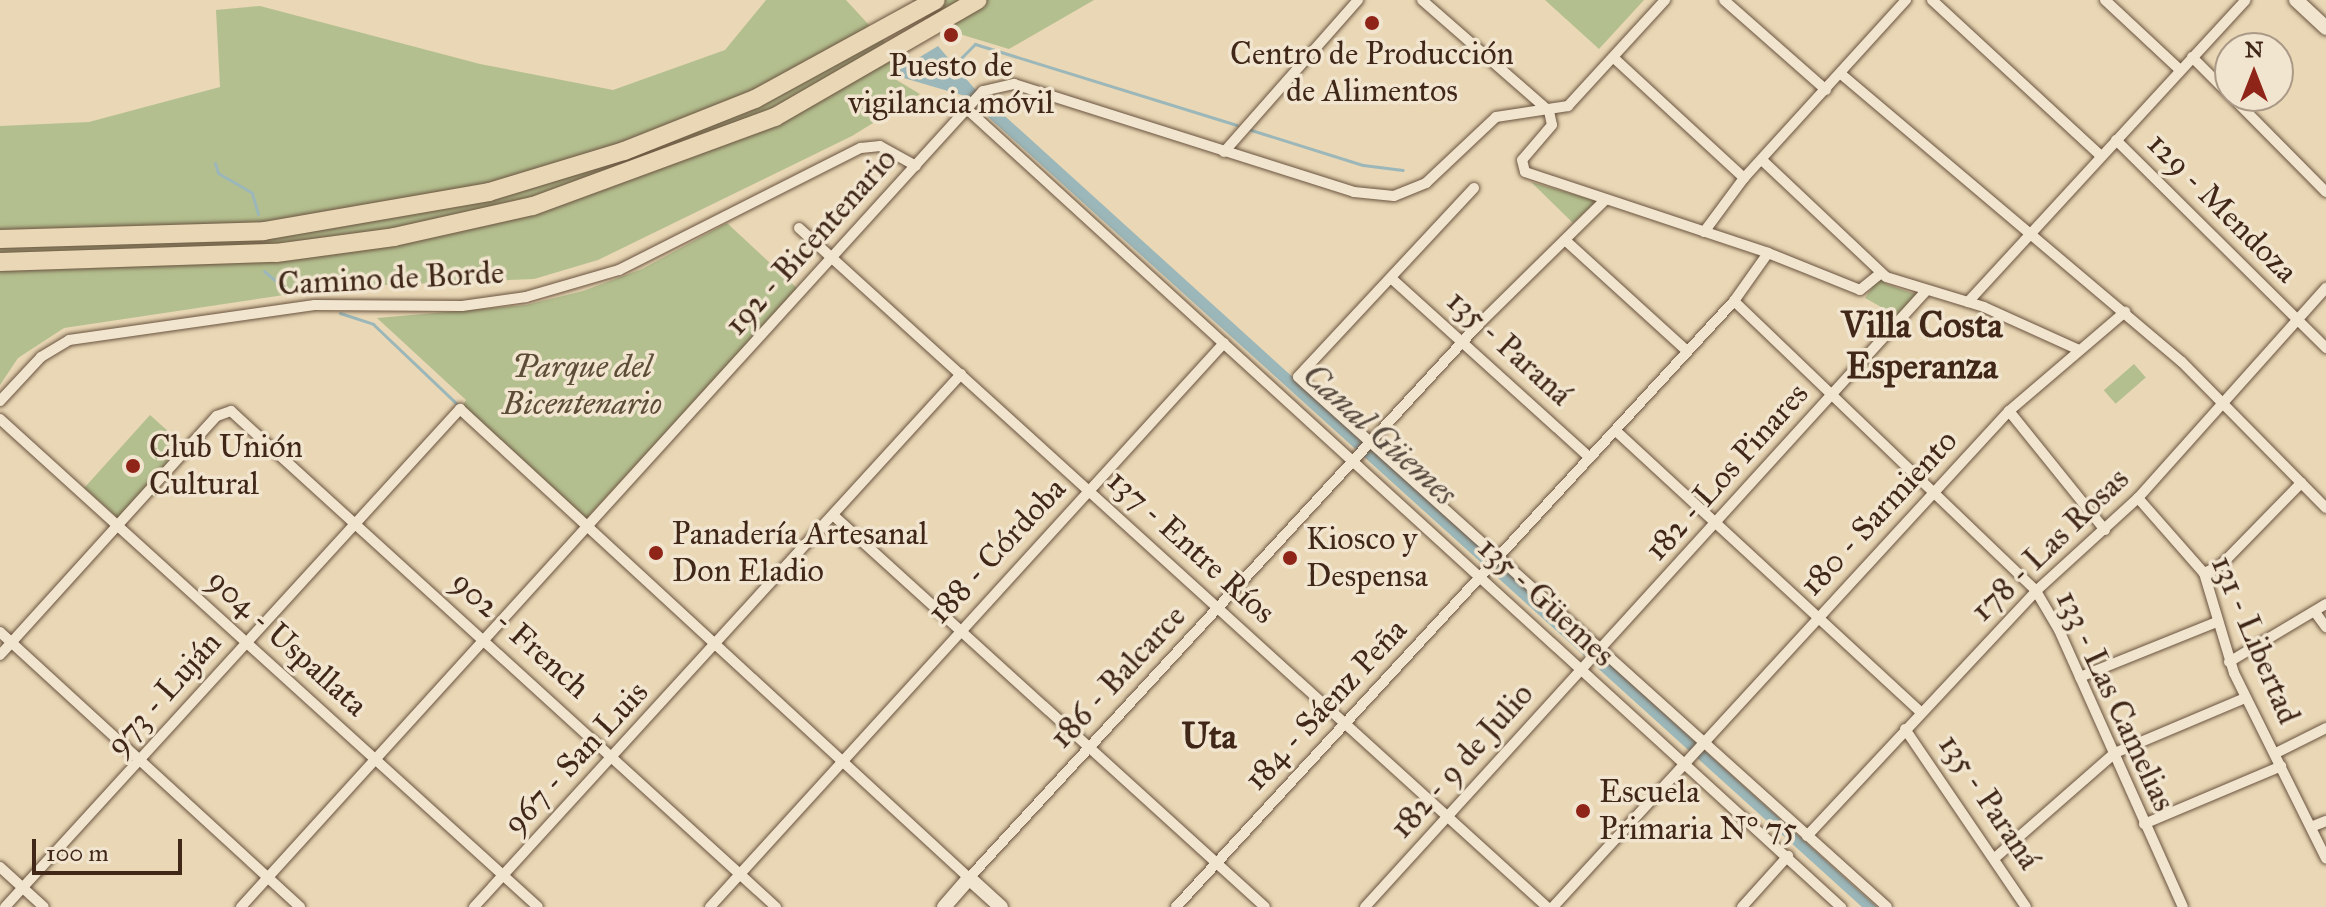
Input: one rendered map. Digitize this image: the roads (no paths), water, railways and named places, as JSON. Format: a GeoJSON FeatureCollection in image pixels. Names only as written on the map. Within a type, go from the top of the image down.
{"type":"FeatureCollection","features":[{"type":"Feature","properties":{"kind":"highway"},"geometry":{"type":"LineString","coordinates":[[0,239],[264,231],[489,192],[716,115],[876,35],[936,0]]}},
{"type":"Feature","properties":{"kind":"highway"},"geometry":{"type":"LineString","coordinates":[[0,262],[276,253],[485,218],[582,191],[729,137],[825,92],[978,0]]}},
{"type":"Feature","properties":{"kind":"street"},"geometry":{"type":"LineString","coordinates":[[1224,152],[1358,0]]}},
{"type":"Feature","properties":{"kind":"street"},"geometry":{"type":"LineString","coordinates":[[1422,0],[1549,111],[1552,125],[1525,156],[1525,172],[1768,253],[1864,291],[1881,273]]}},
{"type":"Feature","properties":{"kind":"street"},"geometry":{"type":"LineString","coordinates":[[1549,111],[1568,106],[1665,0]]}},
{"type":"Feature","properties":{"kind":"street"},"geometry":{"type":"LineString","coordinates":[[1724,0],[1826,90]]}},
{"type":"Feature","properties":{"kind":"street","name":"129 - Mendoza"},"geometry":{"type":"LineString","coordinates":[[1932,0],[2101,156]]}},
{"type":"Feature","properties":{"kind":"street"},"geometry":{"type":"LineString","coordinates":[[2105,0],[2180,70]]}},
{"type":"Feature","properties":{"kind":"street"},"geometry":{"type":"LineString","coordinates":[[1968,302],[2246,0]]}},
{"type":"Feature","properties":{"kind":"street"},"geometry":{"type":"LineString","coordinates":[[2296,0],[2326,28]]}},
{"type":"Feature","properties":{"kind":"street"},"geometry":{"type":"LineString","coordinates":[[1704,232],[1744,178],[1841,74],[1903,1]]}},
{"type":"Feature","properties":{"kind":"street"},"geometry":{"type":"LineString","coordinates":[[2192,57],[2214,80]]}},
{"type":"Feature","properties":{"kind":"street"},"geometry":{"type":"LineString","coordinates":[[1614,58],[1744,178]]}},
{"type":"Feature","properties":{"kind":"street"},"geometry":{"type":"LineString","coordinates":[[1841,74],[1960,181],[2032,233],[2125,312],[2223,402],[2326,508]]}},
{"type":"Feature","properties":{"kind":"street","name":"192 - Bicentenario"},"geometry":{"type":"LineString","coordinates":[[241,907],[983,91],[1014,84],[1354,192],[1394,196],[1426,183],[1485,123],[1510,113],[1549,111]]}},
{"type":"Feature","properties":{"kind":"street","name":"135 - Güemes"},"geometry":{"type":"LineString","coordinates":[[968,108],[1224,343],[1483,573],[1841,907]]}},
{"type":"Feature","properties":{"kind":"street"},"geometry":{"type":"LineString","coordinates":[[2246,112],[2326,192]]}},
{"type":"Feature","properties":{"kind":"street","name":"129 - Mendoza"},"geometry":{"type":"LineString","coordinates":[[2116,140],[2326,348]]}},
{"type":"Feature","properties":{"kind":"street","name":"Camino de Borde"},"geometry":{"type":"LineString","coordinates":[[0,401],[41,357],[69,340],[299,306],[462,306],[526,297],[619,270],[861,148],[880,146],[916,166]]}},
{"type":"Feature","properties":{"kind":"street"},"geometry":{"type":"LineString","coordinates":[[1762,160],[1881,273],[1926,291],[1968,302],[2077,349]]}},
{"type":"Feature","properties":{"kind":"street"},"geometry":{"type":"LineString","coordinates":[[1474,188],[1298,377],[1887,907]]}},
{"type":"Feature","properties":{"kind":"street","name":"186 - Balcarce"},"geometry":{"type":"LineString","coordinates":[[969,878],[1463,341],[1605,200]]}},
{"type":"Feature","properties":{"kind":"street","name":"137 - Entre Ríos"},"geometry":{"type":"LineString","coordinates":[[799,228],[1547,907]]}},
{"type":"Feature","properties":{"kind":"street"},"geometry":{"type":"LineString","coordinates":[[1565,240],[1687,351]]}},
{"type":"Feature","properties":{"kind":"street","name":"184 - Sáenz Peña"},"geometry":{"type":"LineString","coordinates":[[1176,907],[1734,301],[1768,253]]}},
{"type":"Feature","properties":{"kind":"street","name":"135 - Paraná"},"geometry":{"type":"LineString","coordinates":[[1391,278],[1590,458]]}},
{"type":"Feature","properties":{"kind":"street","name":"178 - Las Rosas"},"geometry":{"type":"LineString","coordinates":[[1807,836],[2036,591],[2138,498],[2326,288]]}},
{"type":"Feature","properties":{"kind":"street","name":"182 - Los Pinares"},"geometry":{"type":"LineString","coordinates":[[1599,650],[1926,291]]}},
{"type":"Feature","properties":{"kind":"street","name":"133 - Las Camelias"},"geometry":{"type":"LineString","coordinates":[[1734,301],[1936,490],[2036,591],[2080,677],[2183,907]]}},
{"type":"Feature","properties":{"kind":"street","name":"180 - Sarmiento"},"geometry":{"type":"LineString","coordinates":[[1553,907],[2009,411],[2077,349],[2125,312]]}},
{"type":"Feature","properties":{"kind":"street","name":"188 - Córdoba"},"geometry":{"type":"LineString","coordinates":[[710,907],[961,628],[1224,343]]}},
{"type":"Feature","properties":{"kind":"street","name":"967 - San Luis"},"geometry":{"type":"LineString","coordinates":[[474,907],[961,374]]}},
{"type":"Feature","properties":{"kind":"street","name":"973 - Luján"},"geometry":{"type":"LineString","coordinates":[[5,907],[460,409],[586,528]]}},
{"type":"Feature","properties":{"kind":"street"},"geometry":{"type":"LineString","coordinates":[[2009,411],[2105,530]]}},
{"type":"Feature","properties":{"kind":"street","name":"902 - French"},"geometry":{"type":"LineString","coordinates":[[119,526],[224,412],[237,413],[776,907]]}},
{"type":"Feature","properties":{"kind":"street","name":"904 - Uspallata"},"geometry":{"type":"LineString","coordinates":[[0,419],[538,907]]}},
{"type":"Feature","properties":{"kind":"street","name":"135 - Paraná"},"geometry":{"type":"LineString","coordinates":[[1616,431],[1921,712]]}},
{"type":"Feature","properties":{"kind":"street"},"geometry":{"type":"LineString","coordinates":[[2204,573],[2221,565],[2301,483]]}},
{"type":"Feature","properties":{"kind":"street","name":"131 - Libertad"},"geometry":{"type":"LineString","coordinates":[[2138,498],[2204,573],[2229,662],[2326,858]]}},
{"type":"Feature","properties":{"kind":"street"},"geometry":{"type":"LineString","coordinates":[[833,515],[1265,907]]}},
{"type":"Feature","properties":{"kind":"street"},"geometry":{"type":"LineString","coordinates":[[0,655],[119,526]]}},
{"type":"Feature","properties":{"kind":"street"},"geometry":{"type":"LineString","coordinates":[[586,528],[1001,907]]}},
{"type":"Feature","properties":{"kind":"street"},"geometry":{"type":"LineString","coordinates":[[2229,662],[2326,604]]}},
{"type":"Feature","properties":{"kind":"street"},"geometry":{"type":"LineString","coordinates":[[2315,612],[2326,627]]}},
{"type":"Feature","properties":{"kind":"street"},"geometry":{"type":"LineString","coordinates":[[2080,677],[2217,622]]}},
{"type":"Feature","properties":{"kind":"street"},"geometry":{"type":"LineString","coordinates":[[0,632],[300,907]]}},
{"type":"Feature","properties":{"kind":"street","name":"182 - 9 de Julio"},"geometry":{"type":"LineString","coordinates":[[1365,907],[1599,650]]}},
{"type":"Feature","properties":{"kind":"street"},"geometry":{"type":"LineString","coordinates":[[1996,857],[2115,753],[2245,698]]}},
{"type":"Feature","properties":{"kind":"street"},"geometry":{"type":"LineString","coordinates":[[2276,753],[2326,728]]}},
{"type":"Feature","properties":{"kind":"street","name":"135 - Paraná"},"geometry":{"type":"LineString","coordinates":[[1905,729],[1996,857],[2026,907]]}},
{"type":"Feature","properties":{"kind":"street"},"geometry":{"type":"LineString","coordinates":[[2144,824],[2281,766]]}},
{"type":"Feature","properties":{"kind":"street"},"geometry":{"type":"LineString","coordinates":[[2311,827],[2326,821]]}},
{"type":"Feature","properties":{"kind":"street"},"geometry":{"type":"LineString","coordinates":[[1742,907],[1788,856]]}},
{"type":"Feature","properties":{"kind":"street"},"geometry":{"type":"LineString","coordinates":[[0,867],[44,907]]}},
{"type":"Feature","properties":{"kind":"street"},"geometry":{"type":"LineString","coordinates":[[944,907],[969,878]]}},
{"type":"Feature","properties":{"kind":"water","name":"Canal Güemes"},"geometry":{"type":"Polygon","coordinates":[[[938,46],[974,88],[1877,907],[1862,907],[965,96],[897,76],[897,71],[938,46]]]}},
{"type":"Feature","properties":{"kind":"waterway"},"geometry":{"type":"LineString","coordinates":[[954,65],[975,44],[1237,125]]}},
{"type":"Feature","properties":{"kind":"waterway","name":"Canal Güemes"},"geometry":{"type":"LineString","coordinates":[[904,51],[913,64]]}},
{"type":"Feature","properties":{"kind":"waterway"},"geometry":{"type":"LineString","coordinates":[[1251,130],[1363,165],[1403,170]]}},
{"type":"Feature","properties":{"kind":"waterway"},"geometry":{"type":"LineString","coordinates":[[215,163],[218,173],[252,193],[258,214]]}},
{"type":"Feature","properties":{"kind":"waterway"},"geometry":{"type":"LineString","coordinates":[[264,271],[287,290],[337,290]]}},
{"type":"Feature","properties":{"kind":"waterway"},"geometry":{"type":"LineString","coordinates":[[340,313],[373,324],[456,403]]}},
{"type":"Feature","properties":{"kind":"place","name":"Centro de Producción de Alimentos"},"geometry":{"type":"Point","coordinates":[1372,23]}},
{"type":"Feature","properties":{"kind":"place","name":"Puesto de vigilancia móvil"},"geometry":{"type":"Point","coordinates":[951,35]}},
{"type":"Feature","properties":{"kind":"place","name":"Club Unión Cultural"},"geometry":{"type":"Point","coordinates":[133,466]}},
{"type":"Feature","properties":{"kind":"place","name":"Panadería Artesanal Don Eladio"},"geometry":{"type":"Point","coordinates":[656,553]}},
{"type":"Feature","properties":{"kind":"place","name":"Kiosco y Despensa"},"geometry":{"type":"Point","coordinates":[1290,558]}},
{"type":"Feature","properties":{"kind":"place","name":"Escuela Primaria N° 75"},"geometry":{"type":"Point","coordinates":[1583,811]}},
{"type":"Feature","properties":{"kind":"district","name":"Villa Costa Esperanza"},"geometry":{"type":"Point","coordinates":[1922,346]}},
{"type":"Feature","properties":{"kind":"district","name":"Uta"},"geometry":{"type":"Point","coordinates":[1209,737]}},
{"type":"Feature","properties":{"kind":"park label","name":"Parque del Bicentenario"},"geometry":{"type":"Point","coordinates":[582,386]}}]}
